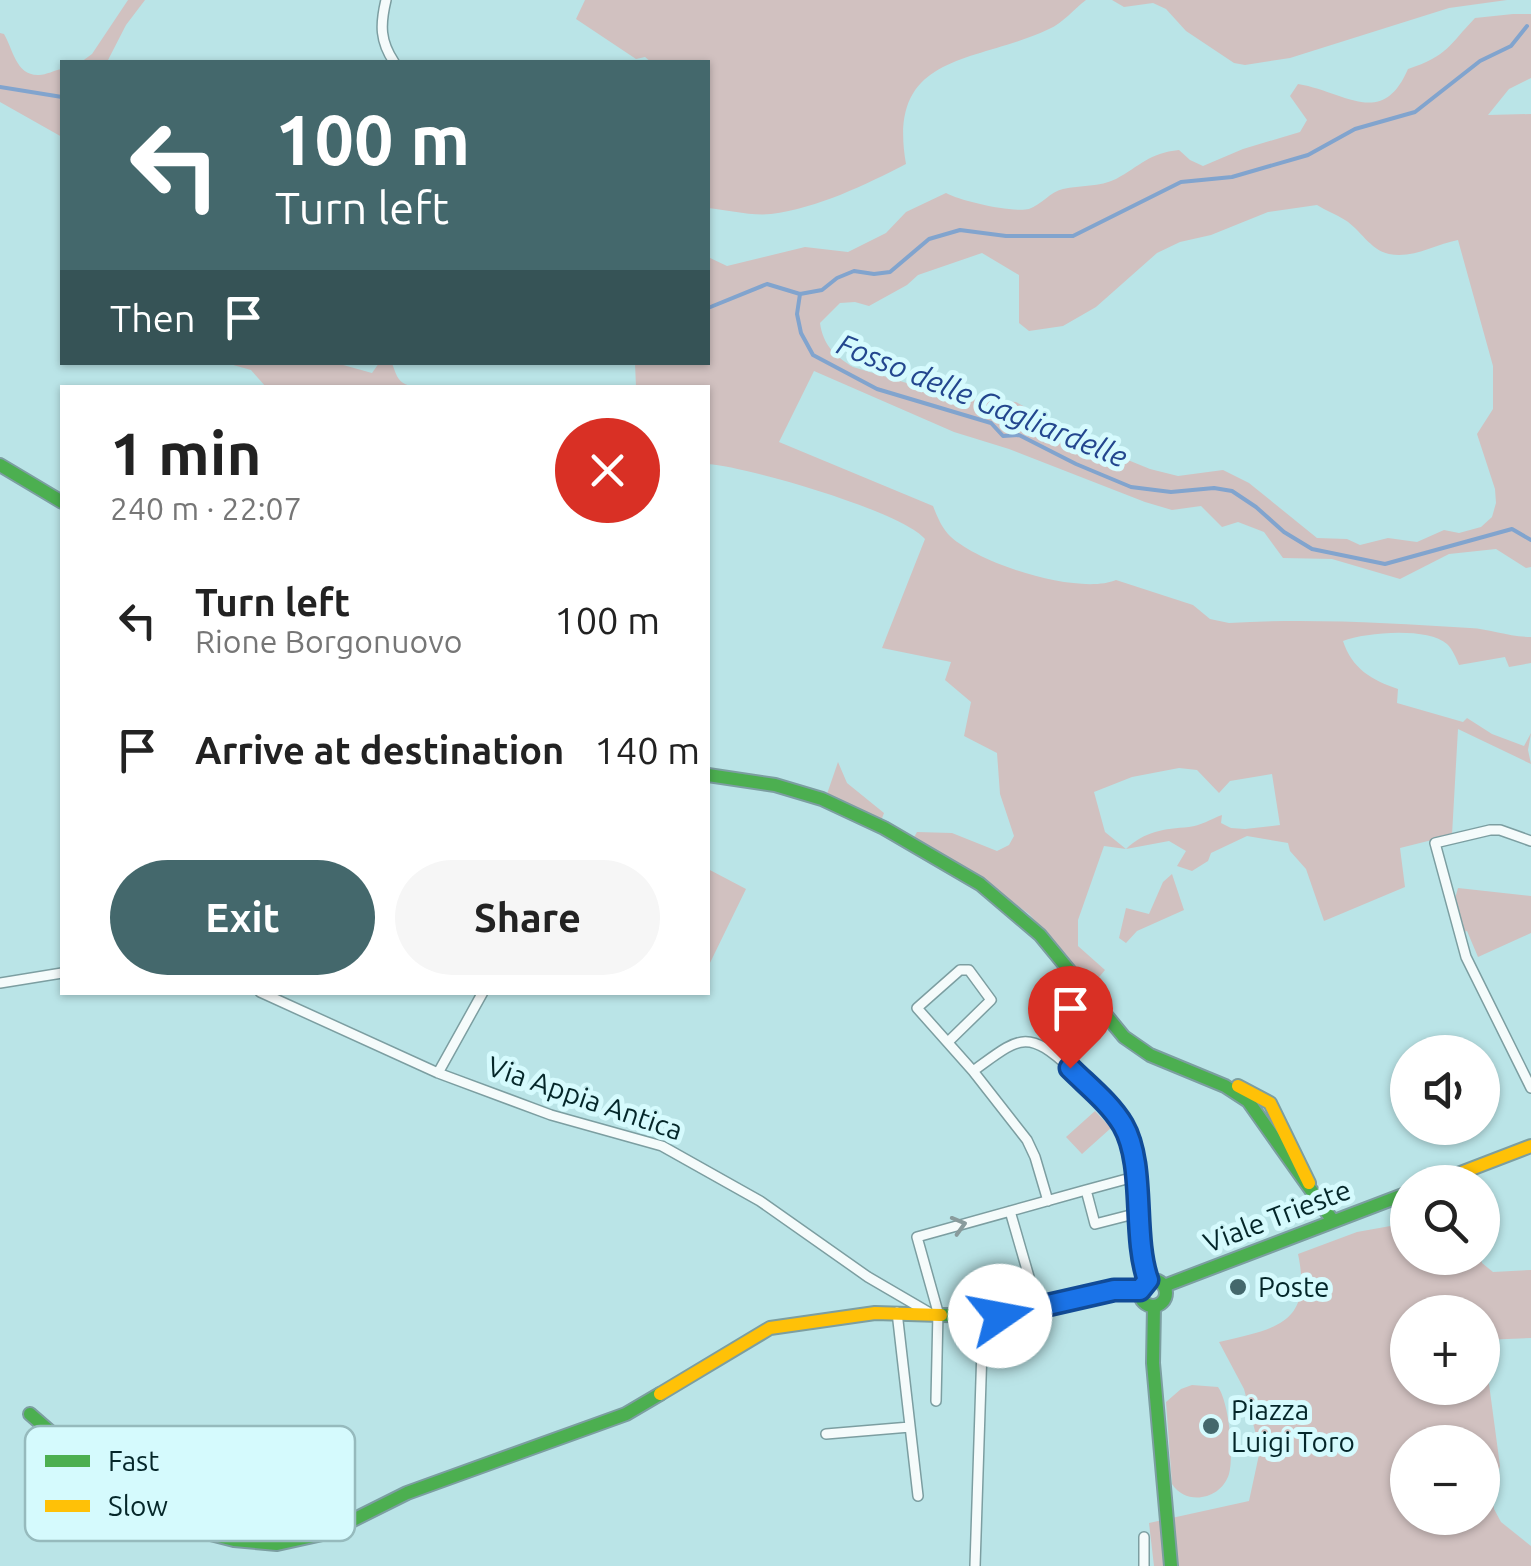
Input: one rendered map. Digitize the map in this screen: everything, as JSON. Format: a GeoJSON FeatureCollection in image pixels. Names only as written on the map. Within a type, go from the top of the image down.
{"type":"FeatureCollection","features":[{"type":"Feature","properties":{"kind":"street"},"geometry":{"type":"LineString","coordinates":[[386,0],[381,20],[382,41],[393,60]]}},
{"type":"Feature","properties":{"kind":"street"},"geometry":{"type":"LineString","coordinates":[[0,465],[60,501]]}},
{"type":"Feature","properties":{"kind":"street"},"geometry":{"type":"LineString","coordinates":[[710,775],[794,789],[825,800],[906,841],[972,881],[1026,920],[1124,1036],[1150,1056],[1255,1093],[1270,1104],[1302,1163],[1312,1191],[1334,1221]]}},
{"type":"Feature","properties":{"kind":"street"},"geometry":{"type":"LineString","coordinates":[[1531,841],[1490,830],[1435,843],[1466,957],[1531,1088]]}},
{"type":"Feature","properties":{"kind":"street"},"geometry":{"type":"LineString","coordinates":[[948,1042],[991,1000],[969,970],[960,970],[917,1008],[1027,1140],[1036,1156],[1048,1200]]}},
{"type":"Feature","properties":{"kind":"street"},"geometry":{"type":"LineString","coordinates":[[0,983],[60,973]]}},
{"type":"Feature","properties":{"kind":"street","name":"Via Appia Antica"},"geometry":{"type":"LineString","coordinates":[[267,995],[438,1073],[676,1153],[760,1201],[856,1269],[933,1312],[982,1317],[1144,1285]]}},
{"type":"Feature","properties":{"kind":"street"},"geometry":{"type":"LineString","coordinates":[[438,1073],[481,995]]}},
{"type":"Feature","properties":{"kind":"street"},"geometry":{"type":"LineString","coordinates":[[973,1071],[1008,1046],[1020,1042],[1042,1044],[1117,1116],[1129,1139],[1143,1301],[1154,1306]]}},
{"type":"Feature","properties":{"kind":"street"},"geometry":{"type":"LineString","coordinates":[[1481,1165],[1531,1146]]}},
{"type":"Feature","properties":{"kind":"street"},"geometry":{"type":"LineString","coordinates":[[936,1401],[933,1312],[917,1237],[1134,1177]]}},
{"type":"Feature","properties":{"kind":"street"},"geometry":{"type":"LineString","coordinates":[[1086,1190],[1095,1224],[1138,1212]]}},
{"type":"Feature","properties":{"kind":"street","name":"Viale Trieste"},"geometry":{"type":"LineString","coordinates":[[1164,1286],[1390,1201]]}},
{"type":"Feature","properties":{"kind":"street"},"geometry":{"type":"LineString","coordinates":[[1010,1211],[1038,1308]]}},
{"type":"Feature","properties":{"kind":"street"},"geometry":{"type":"LineString","coordinates":[[1144,1285],[1156,1280],[1164,1286],[1164,1299],[1154,1306]]}},
{"type":"Feature","properties":{"kind":"street"},"geometry":{"type":"LineString","coordinates":[[1154,1306],[1152,1343],[1171,1566]]}},
{"type":"Feature","properties":{"kind":"street"},"geometry":{"type":"LineString","coordinates":[[355,1520],[407,1494],[626,1414],[770,1328],[898,1312],[933,1312]]}},
{"type":"Feature","properties":{"kind":"street"},"geometry":{"type":"LineString","coordinates":[[898,1312],[918,1496]]}},
{"type":"Feature","properties":{"kind":"street"},"geometry":{"type":"LineString","coordinates":[[975,1566],[982,1317]]}},
{"type":"Feature","properties":{"kind":"street"},"geometry":{"type":"LineString","coordinates":[[30,1414],[44,1426]]}},
{"type":"Feature","properties":{"kind":"street"},"geometry":{"type":"LineString","coordinates":[[826,1434],[910,1427]]}},
{"type":"Feature","properties":{"kind":"street"},"geometry":{"type":"LineString","coordinates":[[1144,1537],[1144,1566]]}},
{"type":"Feature","properties":{"kind":"street"},"geometry":{"type":"LineString","coordinates":[[245,1541],[292,1541]]}},
{"type":"Feature","properties":{"kind":"shaded area"},"geometry":{"type":"Polygon","coordinates":[[[128,0],[145,0],[126,25],[108,60],[84,60],[92,54],[128,0]]]}},
{"type":"Feature","properties":{"kind":"shaded area"},"geometry":{"type":"Polygon","coordinates":[[[585,0],[1086,0],[1049,29],[966,57],[923,81],[910,100],[903,127],[906,164],[824,201],[763,214],[710,208],[710,60],[636,59],[576,19],[585,0]]]}},
{"type":"Feature","properties":{"kind":"shaded area"},"geometry":{"type":"Polygon","coordinates":[[[1112,0],[1507,0],[1449,8],[1290,58],[1245,65],[1234,63],[1186,31],[1166,9],[1153,3],[1124,7],[1112,0]]]}},
{"type":"Feature","properties":{"kind":"shaded area"},"geometry":{"type":"Polygon","coordinates":[[[1531,14],[1531,78],[1509,89],[1488,115],[1531,114],[1531,567],[1526,568],[1496,549],[1449,554],[1400,579],[1332,559],[1283,558],[1264,532],[1238,522],[1222,527],[1201,506],[1172,510],[1145,502],[954,432],[814,371],[779,442],[933,506],[946,531],[961,545],[1028,574],[1078,584],[1116,580],[1193,605],[1210,619],[1229,623],[1380,623],[1478,629],[1531,637],[1531,663],[1509,667],[1505,657],[1459,665],[1447,644],[1426,635],[1366,635],[1343,641],[1364,672],[1398,689],[1397,703],[1463,722],[1467,718],[1492,734],[1524,746],[1531,733],[1531,764],[1458,729],[1452,835],[1400,848],[1405,887],[1324,921],[1306,869],[1288,843],[1247,836],[1211,853],[1208,861],[1192,871],[1177,866],[1186,851],[1169,841],[1126,849],[1104,846],[1078,920],[1078,946],[1105,970],[1095,982],[1085,978],[1029,914],[972,873],[913,839],[917,832],[952,833],[997,851],[1009,845],[1014,836],[1000,794],[997,753],[964,736],[971,702],[945,680],[951,662],[882,648],[925,539],[887,516],[856,504],[788,482],[710,464],[710,385],[636,385],[635,365],[710,365],[710,258],[727,266],[805,247],[848,252],[886,233],[906,212],[946,193],[987,206],[1029,209],[1058,191],[1110,182],[1152,157],[1169,152],[1179,150],[1203,166],[1300,132],[1307,120],[1290,96],[1298,84],[1347,99],[1374,102],[1387,98],[1408,69],[1440,54],[1475,18],[1531,14]],[[1317,205],[1268,212],[1211,235],[1180,242],[1157,253],[1096,307],[1063,326],[1029,331],[1019,323],[1019,275],[982,253],[918,275],[869,306],[840,303],[820,323],[831,349],[853,367],[957,398],[1016,402],[1096,447],[1150,469],[1178,476],[1223,470],[1249,483],[1317,538],[1347,539],[1360,545],[1388,538],[1417,542],[1444,530],[1459,533],[1481,527],[1492,517],[1496,503],[1477,434],[1493,409],[1493,366],[1458,240],[1416,253],[1389,254],[1376,248],[1345,220],[1317,205]],[[1179,768],[1132,777],[1094,792],[1105,832],[1126,849],[1148,835],[1193,826],[1222,815],[1221,823],[1231,828],[1280,825],[1272,774],[1230,781],[1219,793],[1197,770],[1179,768]]]}},
{"type":"Feature","properties":{"kind":"shaded area"},"geometry":{"type":"Polygon","coordinates":[[[0,33],[25,71],[39,75],[60,70],[60,136],[0,102],[0,33]]]}},
{"type":"Feature","properties":{"kind":"shaded area"},"geometry":{"type":"Polygon","coordinates":[[[233,365],[343,365],[372,373],[378,365],[393,365],[401,381],[408,385],[264,385],[251,370],[233,365]]]}},
{"type":"Feature","properties":{"kind":"shaded area"},"geometry":{"type":"Polygon","coordinates":[[[838,762],[847,783],[884,813],[881,821],[827,794],[838,762]]]}},
{"type":"Feature","properties":{"kind":"shaded area"},"geometry":{"type":"Polygon","coordinates":[[[710,870],[746,889],[710,963],[710,870]]]}},
{"type":"Feature","properties":{"kind":"shaded area"},"geometry":{"type":"Polygon","coordinates":[[[1172,874],[1184,910],[1137,931],[1126,943],[1119,938],[1126,908],[1149,914],[1163,882],[1172,874]]]}},
{"type":"Feature","properties":{"kind":"shaded area"},"geometry":{"type":"Polygon","coordinates":[[[1458,888],[1531,896],[1531,933],[1478,957],[1454,902],[1458,888]]]}},
{"type":"Feature","properties":{"kind":"shaded area"},"geometry":{"type":"Polygon","coordinates":[[[1095,1111],[1111,1128],[1082,1154],[1066,1137],[1095,1111]]]}},
{"type":"Feature","properties":{"kind":"shaded area"},"geometry":{"type":"Polygon","coordinates":[[[1390,1226],[1390,1275],[1500,1275],[1500,1272],[1531,1270],[1531,1338],[1500,1339],[1500,1295],[1390,1295],[1390,1405],[1492,1405],[1495,1425],[1390,1425],[1390,1535],[1500,1535],[1500,1520],[1531,1546],[1531,1566],[1154,1566],[1149,1523],[1249,1501],[1260,1450],[1244,1389],[1219,1342],[1273,1327],[1295,1309],[1301,1278],[1298,1254],[1357,1232],[1390,1226]]]}},
{"type":"Feature","properties":{"kind":"shaded area"},"geometry":{"type":"Polygon","coordinates":[[[1192,1385],[1218,1387],[1230,1429],[1229,1474],[1219,1490],[1203,1497],[1186,1495],[1172,1484],[1166,1402],[1192,1385]]]}},
{"type":"Feature","properties":{"kind":"waterway"},"geometry":{"type":"LineString","coordinates":[[710,307],[767,284],[800,294],[822,290],[854,271],[890,272],[929,239],[960,230],[1006,236],[1073,236],[1181,182],[1232,177],[1308,155],[1355,129],[1415,112],[1480,61],[1511,46],[1527,26]]}},
{"type":"Feature","properties":{"kind":"waterway"},"geometry":{"type":"LineString","coordinates":[[0,87],[60,97]]}},
{"type":"Feature","properties":{"kind":"waterway","name":"Fosso delle Gagliardelle"},"geometry":{"type":"LineString","coordinates":[[800,294],[797,314],[801,333],[813,355],[877,389],[991,423],[1003,436],[1019,435],[1131,487],[1171,492],[1214,488],[1232,491],[1312,549],[1385,564],[1512,529],[1531,540]]}},
{"type":"Feature","properties":{"kind":"traffic: fast"},"geometry":{"type":"LineString","coordinates":[[0,465],[60,501]]}},
{"type":"Feature","properties":{"kind":"traffic: fast"},"geometry":{"type":"LineString","coordinates":[[710,775],[775,785],[822,799],[884,828],[980,884],[1040,935],[1124,1037],[1150,1055],[1225,1086],[1248,1101],[1333,1221]]}},
{"type":"Feature","properties":{"kind":"traffic: fast"},"geometry":{"type":"LineString","coordinates":[[1164,1286],[1390,1200]]}},
{"type":"Feature","properties":{"kind":"traffic: fast"},"geometry":{"type":"LineString","coordinates":[[1153,1280],[1162,1284],[1166,1293],[1162,1302],[1153,1306],[1144,1302],[1140,1293],[1144,1284],[1153,1280]]}},
{"type":"Feature","properties":{"kind":"traffic: fast"},"geometry":{"type":"LineString","coordinates":[[941,1315],[1000,1316],[1114,1289],[1140,1290]]}},
{"type":"Feature","properties":{"kind":"traffic: fast"},"geometry":{"type":"LineString","coordinates":[[1154,1306],[1153,1363],[1171,1566]]}},
{"type":"Feature","properties":{"kind":"traffic: fast"},"geometry":{"type":"LineString","coordinates":[[355,1519],[407,1493],[626,1414],[660,1394]]}},
{"type":"Feature","properties":{"kind":"traffic: fast"},"geometry":{"type":"LineString","coordinates":[[30,1414],[44,1426]]}},
{"type":"Feature","properties":{"kind":"traffic: fast"},"geometry":{"type":"LineString","coordinates":[[245,1541],[291,1541]]}},
{"type":"Feature","properties":{"kind":"traffic: slow"},"geometry":{"type":"LineString","coordinates":[[1238,1086],[1270,1103],[1309,1183]]}},
{"type":"Feature","properties":{"kind":"traffic: slow"},"geometry":{"type":"LineString","coordinates":[[1481,1165],[1531,1146]]}},
{"type":"Feature","properties":{"kind":"traffic: slow"},"geometry":{"type":"LineString","coordinates":[[660,1394],[770,1328],[875,1313],[941,1315]]}},
{"type":"Feature","properties":{"kind":"place","name":"Poste"},"geometry":{"type":"Point","coordinates":[1238,1287]}},
{"type":"Feature","properties":{"kind":"place","name":"Piazza Luigi Toro"},"geometry":{"type":"Point","coordinates":[1211,1426]}},
{"type":"Feature","properties":{"kind":"route"},"geometry":{"type":"LineString","coordinates":[[1000,1316],[1124,1288],[1140,1290],[1148,1280],[1132,1154],[1125,1128],[1070,1068]]}}]}
